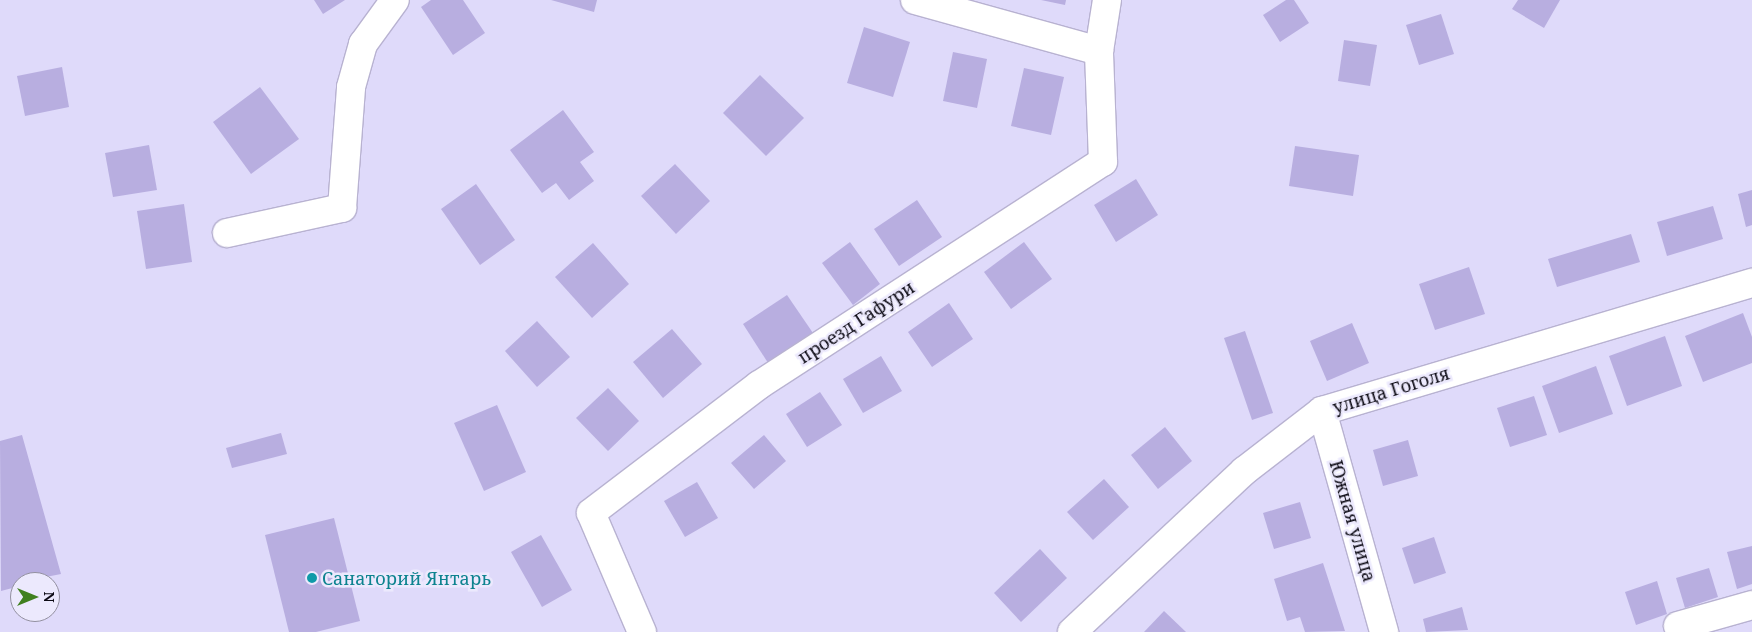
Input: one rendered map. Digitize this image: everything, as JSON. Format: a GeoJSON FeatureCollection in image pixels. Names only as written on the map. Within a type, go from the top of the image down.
{"type":"FeatureCollection","features":[{"type":"Feature","properties":{"kind":"street"},"geometry":{"type":"LineString","coordinates":[[227,233],[342,208],[351,87],[363,44],[395,0]]}},
{"type":"Feature","properties":{"kind":"street"},"geometry":{"type":"LineString","coordinates":[[914,0],[1099,51]]}},
{"type":"Feature","properties":{"kind":"street","name":"проезд Гафури"},"geometry":{"type":"LineString","coordinates":[[642,632],[591,514],[759,385],[1103,162],[1099,51],[1107,0]]}},
{"type":"Feature","properties":{"kind":"street","name":"улица Гоголя"},"geometry":{"type":"LineString","coordinates":[[1072,632],[1244,471],[1322,411],[1752,282]]}},
{"type":"Feature","properties":{"kind":"street","name":"Южная улица"},"geometry":{"type":"LineString","coordinates":[[1322,411],[1384,632]]}},
{"type":"Feature","properties":{"kind":"street"},"geometry":{"type":"LineString","coordinates":[[1678,626],[1752,606]]}},
{"type":"Feature","properties":{"kind":"building"},"geometry":{"type":"Polygon","coordinates":[[[314,0],[345,0],[323,14],[314,0]]]}},
{"type":"Feature","properties":{"kind":"building"},"geometry":{"type":"Polygon","coordinates":[[[431,0],[463,0],[485,33],[453,55],[421,7],[431,0]]]}},
{"type":"Feature","properties":{"kind":"building"},"geometry":{"type":"Polygon","coordinates":[[[551,0],[597,0],[594,12],[551,0]]]}},
{"type":"Feature","properties":{"kind":"building"},"geometry":{"type":"Polygon","coordinates":[[[1041,0],[1066,0],[1065,5],[1041,0]]]}},
{"type":"Feature","properties":{"kind":"building"},"geometry":{"type":"Polygon","coordinates":[[[1286,0],[1294,0],[1309,23],[1280,42],[1263,15],[1286,0]]]}},
{"type":"Feature","properties":{"kind":"building"},"geometry":{"type":"Polygon","coordinates":[[[1518,0],[1560,0],[1544,28],[1512,9],[1518,0]]]}},
{"type":"Feature","properties":{"kind":"building"},"geometry":{"type":"Polygon","coordinates":[[[1441,14],[1454,54],[1419,65],[1406,25],[1441,14]]]}},
{"type":"Feature","properties":{"kind":"building"},"geometry":{"type":"Polygon","coordinates":[[[864,27],[910,42],[893,97],[847,83],[864,27]]]}},
{"type":"Feature","properties":{"kind":"building"},"geometry":{"type":"Polygon","coordinates":[[[1344,40],[1377,45],[1370,86],[1338,81],[1344,40]]]}},
{"type":"Feature","properties":{"kind":"building"},"geometry":{"type":"Polygon","coordinates":[[[953,52],[987,59],[977,108],[943,101],[953,52]]]}},
{"type":"Feature","properties":{"kind":"building"},"geometry":{"type":"Polygon","coordinates":[[[62,67],[69,107],[25,116],[17,76],[62,67]]]}},
{"type":"Feature","properties":{"kind":"building"},"geometry":{"type":"Polygon","coordinates":[[[1024,68],[1064,77],[1051,135],[1011,126],[1024,68]]]}},
{"type":"Feature","properties":{"kind":"building"},"geometry":{"type":"Polygon","coordinates":[[[760,75],[804,118],[766,156],[723,113],[760,75]]]}},
{"type":"Feature","properties":{"kind":"building"},"geometry":{"type":"Polygon","coordinates":[[[260,87],[299,139],[251,174],[213,122],[260,87]]]}},
{"type":"Feature","properties":{"kind":"building"},"geometry":{"type":"Polygon","coordinates":[[[563,110],[594,152],[580,162],[594,181],[569,200],[556,183],[542,193],[510,150],[563,110]]]}},
{"type":"Feature","properties":{"kind":"building"},"geometry":{"type":"Polygon","coordinates":[[[149,145],[157,190],[113,197],[105,153],[149,145]]]}},
{"type":"Feature","properties":{"kind":"building"},"geometry":{"type":"Polygon","coordinates":[[[1295,146],[1359,155],[1353,196],[1289,186],[1295,146]]]}},
{"type":"Feature","properties":{"kind":"building"},"geometry":{"type":"Polygon","coordinates":[[[675,164],[710,201],[676,234],[641,196],[675,164]]]}},
{"type":"Feature","properties":{"kind":"building"},"geometry":{"type":"Polygon","coordinates":[[[1136,179],[1158,215],[1116,242],[1094,205],[1136,179]]]}},
{"type":"Feature","properties":{"kind":"building"},"geometry":{"type":"Polygon","coordinates":[[[476,184],[515,240],[480,265],[441,209],[476,184]]]}},
{"type":"Feature","properties":{"kind":"building"},"geometry":{"type":"Polygon","coordinates":[[[1752,190],[1752,225],[1746,227],[1738,194],[1752,190]]]}},
{"type":"Feature","properties":{"kind":"building"},"geometry":{"type":"Polygon","coordinates":[[[917,200],[942,237],[899,266],[874,229],[917,200]]]}},
{"type":"Feature","properties":{"kind":"building"},"geometry":{"type":"Polygon","coordinates":[[[184,204],[192,262],[146,269],[137,211],[184,204]]]}},
{"type":"Feature","properties":{"kind":"building"},"geometry":{"type":"Polygon","coordinates":[[[1713,206],[1723,239],[1667,256],[1657,222],[1713,206]]]}},
{"type":"Feature","properties":{"kind":"building"},"geometry":{"type":"Polygon","coordinates":[[[1631,234],[1640,262],[1557,287],[1548,259],[1631,234]]]}},
{"type":"Feature","properties":{"kind":"building"},"geometry":{"type":"Polygon","coordinates":[[[850,242],[880,284],[853,305],[822,263],[850,242]]]}},
{"type":"Feature","properties":{"kind":"building"},"geometry":{"type":"Polygon","coordinates":[[[1024,242],[1052,279],[1011,309],[984,272],[1024,242]]]}},
{"type":"Feature","properties":{"kind":"building"},"geometry":{"type":"Polygon","coordinates":[[[593,243],[629,284],[592,318],[555,277],[593,243]]]}},
{"type":"Feature","properties":{"kind":"building"},"geometry":{"type":"Polygon","coordinates":[[[1469,267],[1485,314],[1435,330],[1419,284],[1469,267]]]}},
{"type":"Feature","properties":{"kind":"building"},"geometry":{"type":"Polygon","coordinates":[[[787,295],[815,336],[770,366],[743,324],[787,295]]]}},
{"type":"Feature","properties":{"kind":"building"},"geometry":{"type":"Polygon","coordinates":[[[949,303],[973,339],[932,367],[908,332],[949,303]]]}},
{"type":"Feature","properties":{"kind":"building"},"geometry":{"type":"Polygon","coordinates":[[[1743,313],[1752,337],[1752,363],[1703,382],[1685,336],[1743,313]]]}},
{"type":"Feature","properties":{"kind":"building"},"geometry":{"type":"Polygon","coordinates":[[[537,321],[570,357],[537,387],[505,351],[537,321]]]}},
{"type":"Feature","properties":{"kind":"building"},"geometry":{"type":"Polygon","coordinates":[[[1352,323],[1369,363],[1327,381],[1310,341],[1352,323]]]}},
{"type":"Feature","properties":{"kind":"building"},"geometry":{"type":"Polygon","coordinates":[[[672,329],[702,364],[663,398],[633,362],[672,329]]]}},
{"type":"Feature","properties":{"kind":"building"},"geometry":{"type":"Polygon","coordinates":[[[1245,331],[1273,413],[1252,420],[1224,338],[1245,331]]]}},
{"type":"Feature","properties":{"kind":"building"},"geometry":{"type":"Polygon","coordinates":[[[1665,336],[1682,386],[1627,406],[1609,356],[1665,336]]]}},
{"type":"Feature","properties":{"kind":"building"},"geometry":{"type":"Polygon","coordinates":[[[881,356],[902,391],[863,413],[843,379],[881,356]]]}},
{"type":"Feature","properties":{"kind":"building"},"geometry":{"type":"Polygon","coordinates":[[[1596,366],[1613,414],[1559,433],[1542,386],[1596,366]]]}},
{"type":"Feature","properties":{"kind":"building"},"geometry":{"type":"Polygon","coordinates":[[[608,388],[639,421],[608,451],[576,418],[608,388]]]}},
{"type":"Feature","properties":{"kind":"building"},"geometry":{"type":"Polygon","coordinates":[[[820,392],[842,425],[807,447],[786,414],[820,392]]]}},
{"type":"Feature","properties":{"kind":"building"},"geometry":{"type":"Polygon","coordinates":[[[1534,396],[1547,435],[1510,447],[1497,408],[1534,396]]]}},
{"type":"Feature","properties":{"kind":"building"},"geometry":{"type":"Polygon","coordinates":[[[497,405],[526,472],[484,491],[454,423],[497,405]]]}},
{"type":"Feature","properties":{"kind":"building"},"geometry":{"type":"Polygon","coordinates":[[[1165,427],[1192,461],[1158,489],[1131,455],[1165,427]]]}},
{"type":"Feature","properties":{"kind":"building"},"geometry":{"type":"Polygon","coordinates":[[[281,433],[287,454],[232,468],[226,448],[281,433]]]}},
{"type":"Feature","properties":{"kind":"building"},"geometry":{"type":"Polygon","coordinates":[[[22,435],[61,574],[60,572],[10,572],[10,589],[1,591],[0,441],[22,435]]]}},
{"type":"Feature","properties":{"kind":"building"},"geometry":{"type":"Polygon","coordinates":[[[764,435],[786,461],[754,489],[731,463],[764,435]]]}},
{"type":"Feature","properties":{"kind":"building"},"geometry":{"type":"Polygon","coordinates":[[[1408,440],[1418,476],[1383,486],[1373,450],[1408,440]]]}},
{"type":"Feature","properties":{"kind":"building"},"geometry":{"type":"Polygon","coordinates":[[[1104,479],[1129,507],[1093,540],[1067,512],[1104,479]]]}},
{"type":"Feature","properties":{"kind":"building"},"geometry":{"type":"Polygon","coordinates":[[[697,482],[718,518],[685,537],[664,501],[697,482]]]}},
{"type":"Feature","properties":{"kind":"building"},"geometry":{"type":"Polygon","coordinates":[[[1300,502],[1311,538],[1274,549],[1263,513],[1300,502]]]}},
{"type":"Feature","properties":{"kind":"building","name":"Санаторий Янтарь"},"geometry":{"type":"Polygon","coordinates":[[[334,518],[360,621],[316,632],[289,632],[265,535],[334,518]]]}},
{"type":"Feature","properties":{"kind":"building"},"geometry":{"type":"Polygon","coordinates":[[[541,535],[572,590],[542,607],[511,552],[541,535]]]}},
{"type":"Feature","properties":{"kind":"building"},"geometry":{"type":"Polygon","coordinates":[[[1434,537],[1446,573],[1414,584],[1402,548],[1434,537]]]}},
{"type":"Feature","properties":{"kind":"building"},"geometry":{"type":"Polygon","coordinates":[[[1752,546],[1752,584],[1737,589],[1727,552],[1752,546]]]}},
{"type":"Feature","properties":{"kind":"building"},"geometry":{"type":"Polygon","coordinates":[[[1040,549],[1067,578],[1021,622],[994,593],[1040,549]]]}},
{"type":"Feature","properties":{"kind":"building"},"geometry":{"type":"Polygon","coordinates":[[[1323,563],[1345,631],[1305,632],[1300,617],[1287,621],[1274,579],[1323,563]]]}},
{"type":"Feature","properties":{"kind":"building"},"geometry":{"type":"Polygon","coordinates":[[[1709,568],[1718,597],[1685,608],[1676,578],[1709,568]]]}},
{"type":"Feature","properties":{"kind":"building"},"geometry":{"type":"Polygon","coordinates":[[[1657,581],[1667,614],[1636,625],[1625,592],[1657,581]]]}},
{"type":"Feature","properties":{"kind":"building"},"geometry":{"type":"Polygon","coordinates":[[[1462,607],[1468,630],[1426,632],[1423,619],[1462,607]]]}},
{"type":"Feature","properties":{"kind":"building"},"geometry":{"type":"Polygon","coordinates":[[[1164,611],[1186,632],[1144,632],[1164,611]]]}},
{"type":"Feature","properties":{"kind":"place","name":"Санаторий Янтарь"},"geometry":{"type":"Point","coordinates":[312,578]}}]}
